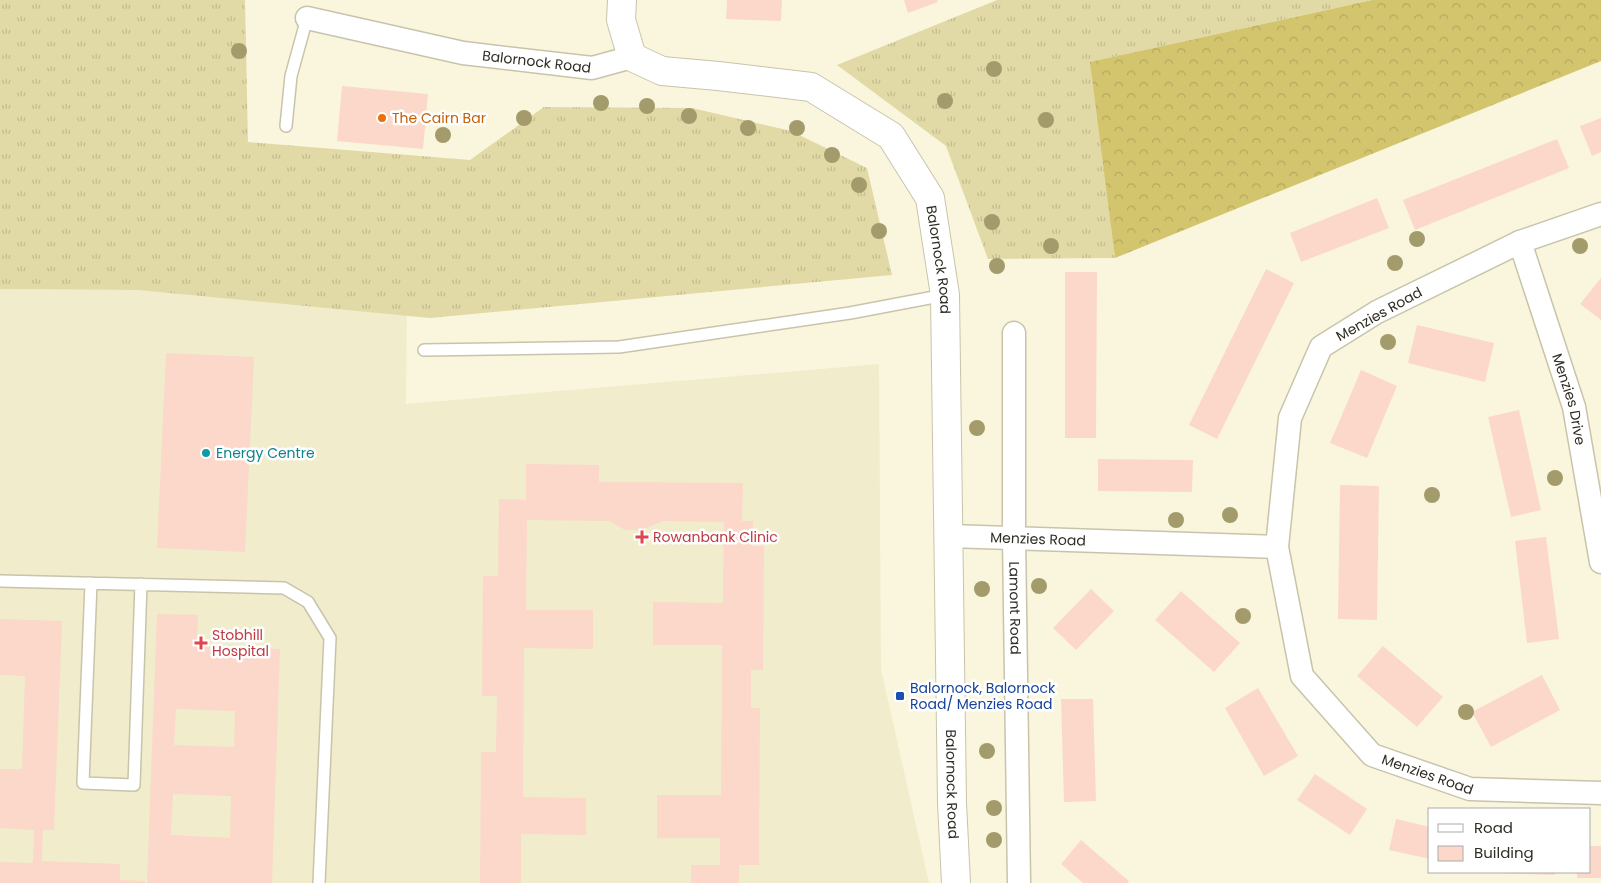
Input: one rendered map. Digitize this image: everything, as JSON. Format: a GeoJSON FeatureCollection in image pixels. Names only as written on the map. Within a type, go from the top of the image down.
{"type":"FeatureCollection","features":[{"type":"Feature","properties":{"kind":"street"},"geometry":{"type":"LineString","coordinates":[[622,0],[621,20],[632,57]]}},
{"type":"Feature","properties":{"kind":"street","name":"Balornock Road"},"geometry":{"type":"LineString","coordinates":[[307,18],[473,55],[592,68],[632,57],[662,71],[811,87],[891,136],[930,198],[945,295],[952,803],[956,883]]}},
{"type":"Feature","properties":{"kind":"street","name":"Menzies Road"},"geometry":{"type":"LineString","coordinates":[[1601,214],[1520,242],[1377,312],[1321,347],[1290,418],[1277,547],[1302,676],[1372,755],[1470,789],[1601,793]]}},
{"type":"Feature","properties":{"kind":"street","name":"Menzies Drive"},"geometry":{"type":"LineString","coordinates":[[1520,242],[1574,407],[1601,562]]}},
{"type":"Feature","properties":{"kind":"street","name":"Lamont Road"},"geometry":{"type":"LineString","coordinates":[[1014,333],[1014,538],[1019,883]]}},
{"type":"Feature","properties":{"kind":"street","name":"Menzies Road"},"geometry":{"type":"LineString","coordinates":[[949,536],[1277,547]]}},
{"type":"Feature","properties":{"kind":"lane"},"geometry":{"type":"LineString","coordinates":[[286,126],[291,76],[307,18]]}},
{"type":"Feature","properties":{"kind":"lane"},"geometry":{"type":"LineString","coordinates":[[424,350],[619,347],[850,313],[945,295]]}},
{"type":"Feature","properties":{"kind":"lane"},"geometry":{"type":"LineString","coordinates":[[0,581],[284,588],[308,602],[330,638],[319,883]]}},
{"type":"Feature","properties":{"kind":"lane"},"geometry":{"type":"LineString","coordinates":[[91,583],[83,783],[134,785],[141,584]]}},
{"type":"Feature","properties":{"kind":"shaded area"},"geometry":{"type":"Polygon","coordinates":[[[0,289],[407,292],[406,404],[879,364],[881,669],[929,883],[0,883],[0,289]]]}},
{"type":"Feature","properties":{"kind":"green space"},"geometry":{"type":"Polygon","coordinates":[[[0,0],[245,0],[248,142],[470,160],[544,107],[692,108],[791,131],[867,168],[892,275],[430,318],[138,290],[0,289],[0,0]]]}},
{"type":"Feature","properties":{"kind":"green space"},"geometry":{"type":"Polygon","coordinates":[[[997,0],[1372,0],[1091,62],[1115,258],[988,259],[946,146],[837,65],[997,0]]]}},
{"type":"Feature","properties":{"kind":"green space"},"geometry":{"type":"Polygon","coordinates":[[[1372,0],[1601,0],[1601,61],[1115,258],[1090,62],[1372,0]]]}},
{"type":"Feature","properties":{"kind":"building"},"geometry":{"type":"Polygon","coordinates":[[[727,0],[782,0],[781,21],[726,19],[727,0]]]}},
{"type":"Feature","properties":{"kind":"building"},"geometry":{"type":"Polygon","coordinates":[[[904,0],[937,0],[938,2],[908,13],[904,0]]]}},
{"type":"Feature","properties":{"kind":"building","name":"The Cairn Bar"},"geometry":{"type":"Polygon","coordinates":[[[342,86],[428,94],[423,149],[337,141],[342,86]]]}},
{"type":"Feature","properties":{"kind":"building"},"geometry":{"type":"Polygon","coordinates":[[[1601,118],[1601,152],[1592,156],[1580,126],[1601,118]]]}},
{"type":"Feature","properties":{"kind":"building"},"geometry":{"type":"Polygon","coordinates":[[[1557,139],[1569,168],[1415,230],[1403,200],[1557,139]]]}},
{"type":"Feature","properties":{"kind":"building"},"geometry":{"type":"Polygon","coordinates":[[[1377,198],[1389,228],[1301,262],[1290,233],[1377,198]]]}},
{"type":"Feature","properties":{"kind":"building"},"geometry":{"type":"Polygon","coordinates":[[[1266,269],[1294,283],[1217,439],[1189,425],[1266,269]]]}},
{"type":"Feature","properties":{"kind":"building"},"geometry":{"type":"Polygon","coordinates":[[[1065,272],[1097,272],[1096,438],[1065,438],[1065,272]]]}},
{"type":"Feature","properties":{"kind":"building"},"geometry":{"type":"Polygon","coordinates":[[[1601,278],[1601,320],[1580,304],[1601,278]]]}},
{"type":"Feature","properties":{"kind":"building"},"geometry":{"type":"Polygon","coordinates":[[[1417,325],[1494,343],[1485,382],[1408,363],[1417,325]]]}},
{"type":"Feature","properties":{"kind":"building","name":"Energy Centre"},"geometry":{"type":"Polygon","coordinates":[[[166,353],[254,357],[245,552],[157,548],[166,353]]]}},
{"type":"Feature","properties":{"kind":"building"},"geometry":{"type":"Polygon","coordinates":[[[1361,370],[1397,386],[1367,458],[1330,443],[1361,370]]]}},
{"type":"Feature","properties":{"kind":"building"},"geometry":{"type":"Polygon","coordinates":[[[1519,410],[1541,510],[1511,517],[1488,417],[1519,410]]]}},
{"type":"Feature","properties":{"kind":"building"},"geometry":{"type":"Polygon","coordinates":[[[1098,459],[1193,460],[1192,492],[1098,491],[1098,459]]]}},
{"type":"Feature","properties":{"kind":"building"},"geometry":{"type":"Polygon","coordinates":[[[526,464],[599,465],[599,482],[743,483],[742,521],[753,521],[752,546],[764,546],[763,670],[751,670],[751,708],[760,708],[759,865],[739,865],[739,883],[691,883],[691,865],[720,865],[720,838],[657,838],[657,795],[721,795],[722,645],[653,645],[653,602],[723,603],[724,522],[663,521],[642,530],[625,530],[609,521],[527,520],[526,610],[593,610],[593,649],[524,648],[523,797],[586,798],[586,835],[521,834],[521,883],[480,883],[481,752],[496,752],[497,696],[482,696],[483,576],[498,576],[499,499],[526,500],[526,464]]]}},
{"type":"Feature","properties":{"kind":"building"},"geometry":{"type":"Polygon","coordinates":[[[1340,485],[1379,486],[1377,620],[1338,619],[1340,485]]]}},
{"type":"Feature","properties":{"kind":"building"},"geometry":{"type":"Polygon","coordinates":[[[1546,537],[1559,639],[1527,643],[1515,541],[1546,537]]]}},
{"type":"Feature","properties":{"kind":"building"},"geometry":{"type":"Polygon","coordinates":[[[1091,589],[1114,611],[1076,650],[1053,628],[1091,589]]]}},
{"type":"Feature","properties":{"kind":"building"},"geometry":{"type":"Polygon","coordinates":[[[1181,591],[1240,643],[1214,672],[1155,620],[1181,591]]]}},
{"type":"Feature","properties":{"kind":"building"},"geometry":{"type":"Polygon","coordinates":[[[157,614],[198,615],[197,646],[280,649],[272,883],[147,883],[157,614]],[[176,709],[174,745],[234,747],[235,711],[176,709]],[[173,794],[171,835],[230,838],[231,796],[173,794]]]}},
{"type":"Feature","properties":{"kind":"building"},"geometry":{"type":"Polygon","coordinates":[[[0,619],[62,621],[54,830],[43,830],[42,861],[120,864],[120,880],[145,881],[145,883],[0,883],[0,862],[31,863],[33,861],[34,830],[0,828],[0,769],[22,769],[25,676],[0,675],[0,619]]]}},
{"type":"Feature","properties":{"kind":"building"},"geometry":{"type":"Polygon","coordinates":[[[1383,646],[1443,697],[1417,727],[1357,676],[1383,646]]]}},
{"type":"Feature","properties":{"kind":"building"},"geometry":{"type":"Polygon","coordinates":[[[1542,675],[1560,710],[1491,747],[1472,712],[1542,675]]]}},
{"type":"Feature","properties":{"kind":"building"},"geometry":{"type":"Polygon","coordinates":[[[1258,688],[1298,756],[1264,776],[1225,708],[1258,688]]]}},
{"type":"Feature","properties":{"kind":"building"},"geometry":{"type":"Polygon","coordinates":[[[1061,699],[1093,699],[1096,801],[1064,802],[1061,699]]]}},
{"type":"Feature","properties":{"kind":"building"},"geometry":{"type":"Polygon","coordinates":[[[1315,774],[1367,809],[1350,835],[1297,800],[1315,774]]]}},
{"type":"Feature","properties":{"kind":"building"},"geometry":{"type":"Polygon","coordinates":[[[1396,819],[1428,827],[1428,859],[1389,850],[1396,819]]]}},
{"type":"Feature","properties":{"kind":"building"},"geometry":{"type":"Polygon","coordinates":[[[1081,840],[1129,881],[1127,883],[1083,883],[1061,864],[1081,840]]]}},
{"type":"Feature","properties":{"kind":"building"},"geometry":{"type":"Polygon","coordinates":[[[1591,846],[1601,846],[1601,878],[1577,878],[1577,873],[1591,873],[1591,846]]]}},
{"type":"Feature","properties":{"kind":"building"},"geometry":{"type":"Polygon","coordinates":[[[1498,873],[1555,873],[1555,875],[1498,873]]]}},
{"type":"Feature","properties":{"kind":"place","name":"The Cairn Bar"},"geometry":{"type":"Point","coordinates":[382,118]}},
{"type":"Feature","properties":{"kind":"place","name":"Energy Centre"},"geometry":{"type":"Point","coordinates":[206,453]}},
{"type":"Feature","properties":{"kind":"place","name":"Rowanbank Clinic"},"geometry":{"type":"Point","coordinates":[642,537]}},
{"type":"Feature","properties":{"kind":"place","name":"Stobhill Hospital"},"geometry":{"type":"Point","coordinates":[201,643]}},
{"type":"Feature","properties":{"kind":"place","name":"Balornock, Balornock Road/ Menzies Road"},"geometry":{"type":"Point","coordinates":[900,696]}}]}
